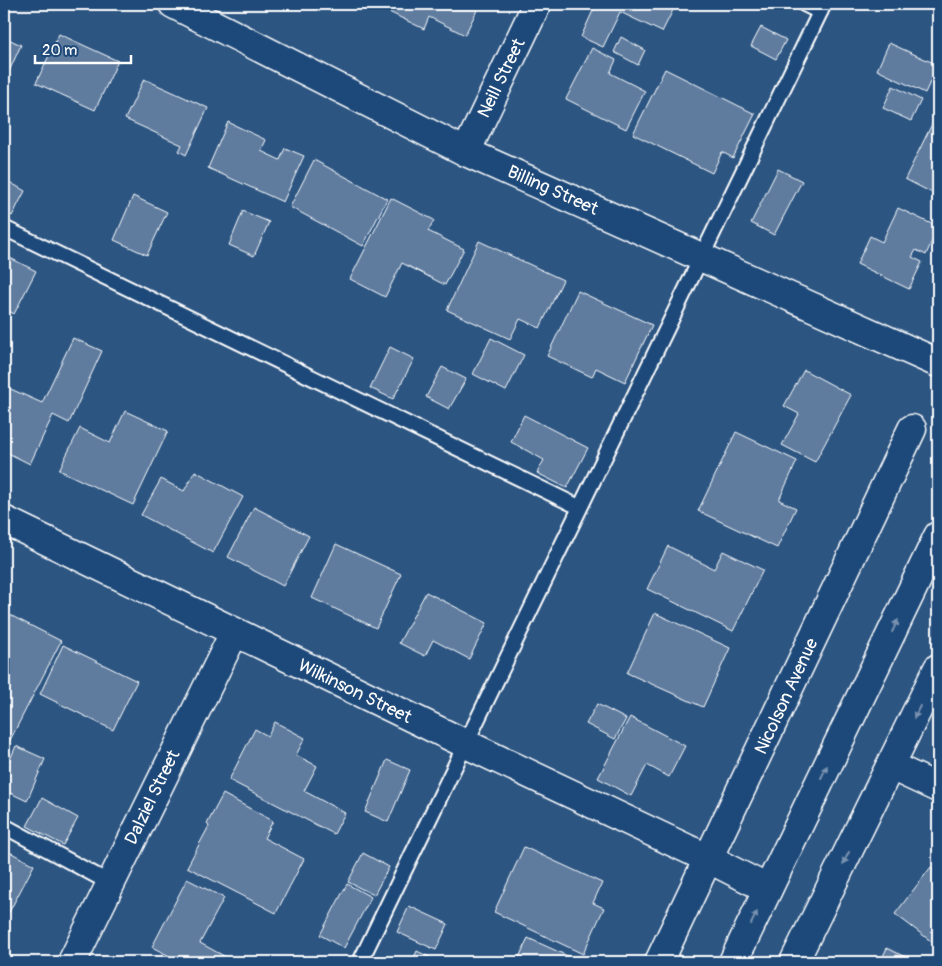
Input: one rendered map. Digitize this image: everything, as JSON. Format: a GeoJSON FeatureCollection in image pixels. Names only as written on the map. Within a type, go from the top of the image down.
{"type":"FeatureCollection","features":[{"type":"Feature","properties":{"kind":"street","name":"Billing Street"},"geometry":{"type":"LineString","coordinates":[[173,4],[466,152],[938,364]]}},
{"type":"Feature","properties":{"kind":"street","name":"Neill Street"},"geometry":{"type":"LineString","coordinates":[[466,152],[537,4]]}},
{"type":"Feature","properties":{"kind":"street","name":"Nicolson Avenue"},"geometry":{"type":"LineString","coordinates":[[659,962],[912,429]]}},
{"type":"Feature","properties":{"kind":"street","name":"Wilkinson Street"},"geometry":{"type":"LineString","coordinates":[[4,520],[234,633],[709,859],[768,889]]}},
{"type":"Feature","properties":{"kind":"street"},"geometry":{"type":"LineString","coordinates":[[733,962],[938,536]]}},
{"type":"Feature","properties":{"kind":"street","name":"Dalziel Street"},"geometry":{"type":"LineString","coordinates":[[72,962],[234,633]]}},
{"type":"Feature","properties":{"kind":"street"},"geometry":{"type":"LineString","coordinates":[[794,962],[892,766],[938,668]]}},
{"type":"Feature","properties":{"kind":"street"},"geometry":{"type":"LineString","coordinates":[[892,766],[938,788]]}},
{"type":"Feature","properties":{"kind":"lane"},"geometry":{"type":"LineString","coordinates":[[360,962],[822,8],[804,4]]}},
{"type":"Feature","properties":{"kind":"lane"},"geometry":{"type":"LineString","coordinates":[[4,228],[580,507]]}},
{"type":"Feature","properties":{"kind":"lane"},"geometry":{"type":"LineString","coordinates":[[4,826],[110,883]]}},
{"type":"Feature","properties":{"kind":"building"},"geometry":{"type":"Polygon","coordinates":[[[393,4],[480,4],[465,35],[429,17],[424,29],[389,12],[393,4]]]}},
{"type":"Feature","properties":{"kind":"building"},"geometry":{"type":"Polygon","coordinates":[[[596,4],[606,4],[615,8],[618,4],[676,4],[662,32],[620,12],[603,47],[581,37],[596,4]]]}},
{"type":"Feature","properties":{"kind":"building"},"geometry":{"type":"Polygon","coordinates":[[[761,27],[786,40],[776,59],[751,46],[761,27]]]}},
{"type":"Feature","properties":{"kind":"building"},"geometry":{"type":"Polygon","coordinates":[[[59,34],[118,61],[95,110],[36,83],[59,34]]]}},
{"type":"Feature","properties":{"kind":"building"},"geometry":{"type":"Polygon","coordinates":[[[4,37],[21,45],[6,78],[4,77],[4,37]]]}},
{"type":"Feature","properties":{"kind":"building"},"geometry":{"type":"Polygon","coordinates":[[[621,37],[645,50],[638,65],[614,52],[621,37]]]}},
{"type":"Feature","properties":{"kind":"building"},"geometry":{"type":"Polygon","coordinates":[[[889,43],[938,65],[925,93],[877,70],[889,43]]]}},
{"type":"Feature","properties":{"kind":"building"},"geometry":{"type":"Polygon","coordinates":[[[592,48],[616,60],[610,73],[645,91],[626,129],[566,99],[592,48]]]}},
{"type":"Feature","properties":{"kind":"building"},"geometry":{"type":"Polygon","coordinates":[[[665,69],[755,114],[733,158],[722,152],[712,173],[633,134],[665,69]]]}},
{"type":"Feature","properties":{"kind":"building"},"geometry":{"type":"Polygon","coordinates":[[[144,79],[208,108],[186,155],[179,151],[182,145],[125,119],[144,79]]]}},
{"type":"Feature","properties":{"kind":"building"},"geometry":{"type":"Polygon","coordinates":[[[893,86],[921,100],[911,121],[883,108],[893,86]]]}},
{"type":"Feature","properties":{"kind":"building"},"geometry":{"type":"Polygon","coordinates":[[[934,120],[938,122],[938,196],[905,179],[934,120]]]}},
{"type":"Feature","properties":{"kind":"building"},"geometry":{"type":"Polygon","coordinates":[[[228,122],[266,140],[261,151],[280,160],[285,148],[304,156],[283,202],[208,168],[228,122]]]}},
{"type":"Feature","properties":{"kind":"building"},"geometry":{"type":"Polygon","coordinates":[[[314,160],[387,199],[363,246],[290,207],[314,160]]]}},
{"type":"Feature","properties":{"kind":"building"},"geometry":{"type":"Polygon","coordinates":[[[778,169],[802,181],[774,235],[751,223],[778,169]]]}},
{"type":"Feature","properties":{"kind":"building"},"geometry":{"type":"Polygon","coordinates":[[[4,179],[25,191],[12,216],[4,212],[4,179]]]}},
{"type":"Feature","properties":{"kind":"building"},"geometry":{"type":"Polygon","coordinates":[[[133,196],[167,212],[147,255],[114,240],[133,196]]]}},
{"type":"Feature","properties":{"kind":"building"},"geometry":{"type":"Polygon","coordinates":[[[391,198],[434,220],[428,231],[464,249],[445,285],[402,263],[385,297],[350,279],[391,198]]]}},
{"type":"Feature","properties":{"kind":"building"},"geometry":{"type":"Polygon","coordinates":[[[898,208],[938,227],[926,255],[916,250],[912,257],[922,262],[909,289],[857,264],[870,236],[882,242],[898,208]]]}},
{"type":"Feature","properties":{"kind":"building"},"geometry":{"type":"Polygon","coordinates":[[[243,211],[269,222],[254,256],[229,245],[243,211]]]}},
{"type":"Feature","properties":{"kind":"building"},"geometry":{"type":"Polygon","coordinates":[[[479,241],[563,280],[540,328],[520,319],[510,339],[447,310],[479,241]]]}},
{"type":"Feature","properties":{"kind":"building"},"geometry":{"type":"Polygon","coordinates":[[[8,257],[36,271],[14,314],[4,308],[4,266],[8,257]]]}},
{"type":"Feature","properties":{"kind":"building"},"geometry":{"type":"Polygon","coordinates":[[[578,291],[652,325],[625,382],[596,368],[592,377],[547,356],[578,291]]]}},
{"type":"Feature","properties":{"kind":"building"},"geometry":{"type":"Polygon","coordinates":[[[73,338],[102,351],[69,423],[53,415],[30,464],[4,451],[4,386],[42,403],[73,338]]]}},
{"type":"Feature","properties":{"kind":"building"},"geometry":{"type":"Polygon","coordinates":[[[491,338],[524,355],[506,391],[473,374],[491,338]]]}},
{"type":"Feature","properties":{"kind":"building"},"geometry":{"type":"Polygon","coordinates":[[[390,347],[414,359],[393,399],[370,388],[390,347]]]}},
{"type":"Feature","properties":{"kind":"building"},"geometry":{"type":"Polygon","coordinates":[[[442,367],[466,379],[449,409],[426,397],[442,367]]]}},
{"type":"Feature","properties":{"kind":"building"},"geometry":{"type":"Polygon","coordinates":[[[804,370],[851,395],[815,462],[782,445],[799,414],[784,406],[804,370]]]}},
{"type":"Feature","properties":{"kind":"building"},"geometry":{"type":"Polygon","coordinates":[[[125,411],[168,431],[133,505],[59,470],[80,428],[110,443],[125,411]]]}},
{"type":"Feature","properties":{"kind":"building"},"geometry":{"type":"Polygon","coordinates":[[[524,415],[588,448],[567,488],[537,473],[544,460],[511,442],[524,415]]]}},
{"type":"Feature","properties":{"kind":"building"},"geometry":{"type":"Polygon","coordinates":[[[736,432],[797,461],[779,500],[796,508],[777,548],[698,511],[736,432]]]}},
{"type":"Feature","properties":{"kind":"building"},"geometry":{"type":"Polygon","coordinates":[[[195,471],[243,497],[213,553],[141,515],[161,479],[184,491],[195,471]]]}},
{"type":"Feature","properties":{"kind":"building"},"geometry":{"type":"Polygon","coordinates":[[[254,507],[309,536],[283,586],[228,557],[254,507]]]}},
{"type":"Feature","properties":{"kind":"building"},"geometry":{"type":"Polygon","coordinates":[[[336,544],[401,574],[376,628],[312,598],[336,544]]]}},
{"type":"Feature","properties":{"kind":"building"},"geometry":{"type":"Polygon","coordinates":[[[668,546],[714,569],[723,551],[763,570],[733,631],[647,589],[668,546]]]}},
{"type":"Feature","properties":{"kind":"building"},"geometry":{"type":"Polygon","coordinates":[[[426,592],[487,623],[469,659],[433,640],[425,656],[399,643],[426,592]]]}},
{"type":"Feature","properties":{"kind":"building"},"geometry":{"type":"Polygon","coordinates":[[[4,612],[61,641],[4,752],[4,612]]]}},
{"type":"Feature","properties":{"kind":"building"},"geometry":{"type":"Polygon","coordinates":[[[655,613],[730,648],[703,707],[627,673],[655,613]]]}},
{"type":"Feature","properties":{"kind":"building"},"geometry":{"type":"Polygon","coordinates":[[[63,645],[137,681],[113,730],[40,694],[63,645]]]}},
{"type":"Feature","properties":{"kind":"building"},"geometry":{"type":"Polygon","coordinates":[[[597,704],[626,719],[615,739],[586,724],[597,704]]]}},
{"type":"Feature","properties":{"kind":"building"},"geometry":{"type":"Polygon","coordinates":[[[630,717],[685,746],[669,777],[647,765],[631,796],[598,778],[630,717]]]}},
{"type":"Feature","properties":{"kind":"building"},"geometry":{"type":"Polygon","coordinates":[[[275,722],[305,738],[296,755],[317,766],[304,791],[345,813],[334,834],[229,780],[255,729],[268,736],[275,722]]]}},
{"type":"Feature","properties":{"kind":"building"},"geometry":{"type":"Polygon","coordinates":[[[16,746],[45,759],[27,801],[4,790],[4,773],[16,746]]]}},
{"type":"Feature","properties":{"kind":"building"},"geometry":{"type":"Polygon","coordinates":[[[387,760],[410,770],[388,822],[365,812],[387,760]]]}},
{"type":"Feature","properties":{"kind":"building"},"geometry":{"type":"Polygon","coordinates":[[[223,794],[273,821],[264,838],[304,859],[276,913],[187,867],[209,826],[207,824],[223,794]]]}},
{"type":"Feature","properties":{"kind":"building"},"geometry":{"type":"Polygon","coordinates":[[[42,798],[78,818],[63,845],[27,826],[42,798]]]}},
{"type":"Feature","properties":{"kind":"building"},"geometry":{"type":"Polygon","coordinates":[[[524,847],[602,883],[593,903],[604,908],[583,954],[494,912],[524,847]]]}},
{"type":"Feature","properties":{"kind":"building"},"geometry":{"type":"Polygon","coordinates":[[[4,849],[34,865],[6,918],[4,916],[4,849]]]}},
{"type":"Feature","properties":{"kind":"building"},"geometry":{"type":"Polygon","coordinates":[[[363,853],[389,867],[374,895],[348,882],[363,853]]]}},
{"type":"Feature","properties":{"kind":"building"},"geometry":{"type":"Polygon","coordinates":[[[931,867],[938,873],[938,943],[936,945],[895,914],[931,867]]]}},
{"type":"Feature","properties":{"kind":"building"},"geometry":{"type":"Polygon","coordinates":[[[187,879],[224,898],[200,943],[235,962],[181,962],[152,947],[187,879]]]}},
{"type":"Feature","properties":{"kind":"building"},"geometry":{"type":"Polygon","coordinates":[[[347,884],[371,897],[344,948],[320,935],[347,884]]]}},
{"type":"Feature","properties":{"kind":"building"},"geometry":{"type":"Polygon","coordinates":[[[409,906],[448,924],[436,950],[397,932],[409,906]]]}},
{"type":"Feature","properties":{"kind":"building"},"geometry":{"type":"Polygon","coordinates":[[[528,938],[581,962],[517,962],[528,938]]]}},
{"type":"Feature","properties":{"kind":"building"},"geometry":{"type":"Polygon","coordinates":[[[887,948],[915,962],[880,962],[887,948]]]}},
{"type":"Feature","properties":{"kind":"building"},"geometry":{"type":"Polygon","coordinates":[[[417,951],[439,962],[412,962],[417,951]]]}}]}
